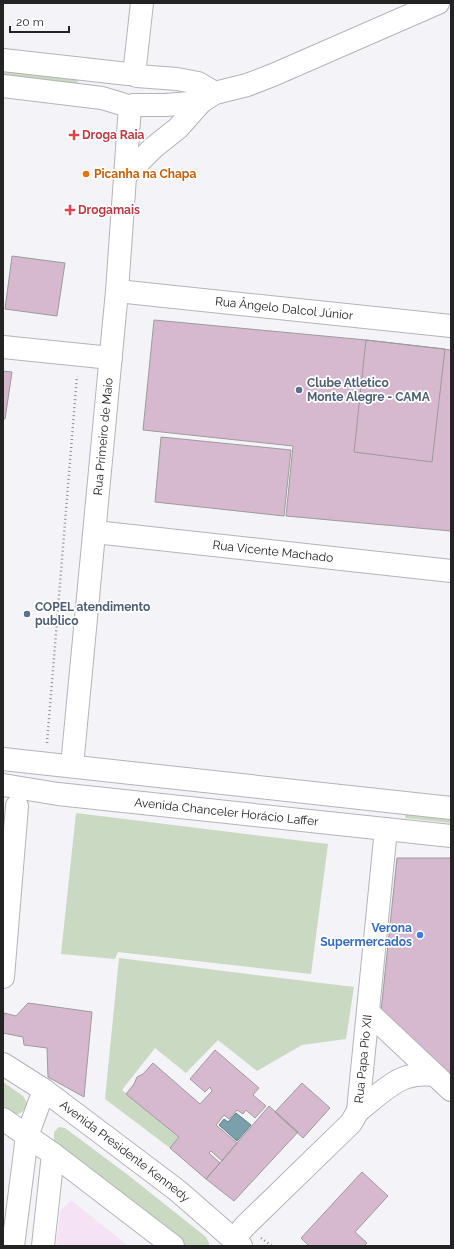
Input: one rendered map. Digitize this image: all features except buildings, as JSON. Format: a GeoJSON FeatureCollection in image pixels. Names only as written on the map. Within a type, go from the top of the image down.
{"type":"FeatureCollection","features":[{"type":"Feature","properties":{"kind":"main road"},"geometry":{"type":"LineString","coordinates":[[133,75],[142,3]]}},
{"type":"Feature","properties":{"kind":"main road"},"geometry":{"type":"LineString","coordinates":[[3,86],[102,98],[128,105],[166,106],[208,97],[247,85],[438,3]]}},
{"type":"Feature","properties":{"kind":"main road"},"geometry":{"type":"LineString","coordinates":[[3,60],[177,79],[198,83],[208,97]]}},
{"type":"Feature","properties":{"kind":"main road"},"geometry":{"type":"LineString","coordinates":[[128,105],[142,100],[144,95],[144,85],[133,75]]}},
{"type":"Feature","properties":{"kind":"main road"},"geometry":{"type":"LineString","coordinates":[[125,176],[153,148],[178,128],[208,97]]}},
{"type":"Feature","properties":{"kind":"main road","name":"Rua Primeiro de Maio"},"geometry":{"type":"LineString","coordinates":[[66,794],[54,783],[57,769],[71,766],[95,532],[110,358],[118,291],[128,105]]}},
{"type":"Feature","properties":{"kind":"main road","name":"Rua Ângelo Dalcol Júnior"},"geometry":{"type":"LineString","coordinates":[[118,291],[451,326]]}},
{"type":"Feature","properties":{"kind":"main road"},"geometry":{"type":"LineString","coordinates":[[3,347],[110,358]]}},
{"type":"Feature","properties":{"kind":"main road","name":"Rua Vicente Machado"},"geometry":{"type":"LineString","coordinates":[[95,532],[451,571]]}},
{"type":"Feature","properties":{"kind":"main road"},"geometry":{"type":"LineString","coordinates":[[3,759],[451,808]]}},
{"type":"Feature","properties":{"kind":"main road","name":"Avenida Chanceler Horácio Laffer"},"geometry":{"type":"LineString","coordinates":[[3,785],[66,794],[451,836]]}},
{"type":"Feature","properties":{"kind":"main road"},"geometry":{"type":"LineString","coordinates":[[3,977],[17,806]]}},
{"type":"Feature","properties":{"kind":"main road","name":"Rua Papa Pio XII"},"geometry":{"type":"LineString","coordinates":[[238,1243],[245,1226],[351,1123],[358,1111],[386,829]]}},
{"type":"Feature","properties":{"kind":"main road"},"geometry":{"type":"LineString","coordinates":[[368,1012],[451,1090]]}},
{"type":"Feature","properties":{"kind":"main road","name":"Avenida Presidente Kennedy"},"geometry":{"type":"LineString","coordinates":[[3,1064],[44,1090],[178,1191],[238,1243]]}},
{"type":"Feature","properties":{"kind":"main road"},"geometry":{"type":"LineString","coordinates":[[358,1111],[394,1083],[406,1077],[420,1074],[435,1075]]}},
{"type":"Feature","properties":{"kind":"main road"},"geometry":{"type":"LineString","coordinates":[[44,1090],[27,1136],[10,1234],[44,1239],[53,1154]]}},
{"type":"Feature","properties":{"kind":"main road"},"geometry":{"type":"LineString","coordinates":[[3,1119],[53,1154],[172,1246]]}},
{"type":"Feature","properties":{"kind":"path"},"geometry":{"type":"LineString","coordinates":[[47,745],[78,376]]}},
{"type":"Feature","properties":{"kind":"shaded area"},"geometry":{"type":"Polygon","coordinates":[[[71,1200],[128,1246],[56,1246],[60,1212],[71,1200]]]}},
{"type":"Feature","properties":{"kind":"green space"},"geometry":{"type":"Polygon","coordinates":[[[3,70],[78,79],[77,86],[3,77],[3,70]]]}},
{"type":"Feature","properties":{"kind":"green space"},"geometry":{"type":"Polygon","coordinates":[[[406,810],[451,815],[451,823],[405,818],[406,810]]]}},
{"type":"Feature","properties":{"kind":"green space"},"geometry":{"type":"Polygon","coordinates":[[[76,813],[328,844],[311,974],[118,952],[115,959],[61,954],[76,813]]]}},
{"type":"Feature","properties":{"kind":"green space"},"geometry":{"type":"Polygon","coordinates":[[[119,958],[354,987],[346,1039],[302,1045],[257,1071],[218,1040],[186,1073],[155,1048],[122,1090],[179,1137],[170,1148],[105,1099],[119,958]]]}},
{"type":"Feature","properties":{"kind":"green space"},"geometry":{"type":"Polygon","coordinates":[[[3,1082],[23,1096],[28,1104],[21,1113],[14,1115],[3,1111],[3,1082]]]}},
{"type":"Feature","properties":{"kind":"green space"},"geometry":{"type":"Polygon","coordinates":[[[59,1127],[65,1128],[128,1175],[206,1237],[209,1246],[183,1246],[54,1141],[54,1132],[59,1127]]]}},
{"type":"Feature","properties":{"kind":"water"},"geometry":{"type":"Polygon","coordinates":[[[236,1113],[251,1125],[237,1141],[219,1125],[224,1119],[228,1122],[236,1113]]]}},
{"type":"Feature","properties":{"kind":"place","name":"Droga Raia"},"geometry":{"type":"Point","coordinates":[74,135]}},
{"type":"Feature","properties":{"kind":"place","name":"Picanha na Chapa"},"geometry":{"type":"Point","coordinates":[86,174]}},
{"type":"Feature","properties":{"kind":"place","name":"Drogamais"},"geometry":{"type":"Point","coordinates":[70,210]}},
{"type":"Feature","properties":{"kind":"place","name":"Clube Atletico Monte Alegre - CAMA"},"geometry":{"type":"Point","coordinates":[299,390]}},
{"type":"Feature","properties":{"kind":"place","name":"COPEL atendimento publico"},"geometry":{"type":"Point","coordinates":[27,614]}},
{"type":"Feature","properties":{"kind":"place","name":"Verona Supermercados"},"geometry":{"type":"Point","coordinates":[420,935]}}]}
